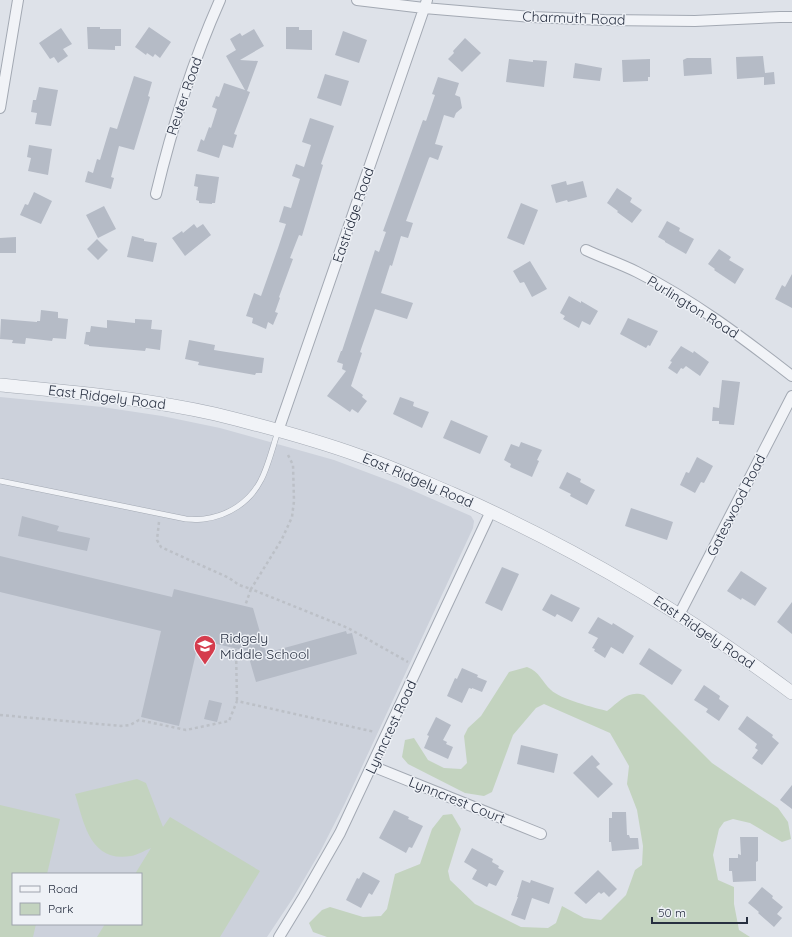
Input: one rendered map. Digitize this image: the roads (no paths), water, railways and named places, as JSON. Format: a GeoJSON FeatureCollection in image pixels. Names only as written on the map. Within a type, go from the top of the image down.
{"type":"FeatureCollection","features":[{"type":"Feature","properties":{"kind":"street"},"geometry":{"type":"LineString","coordinates":[[0,108],[18,0]]}},
{"type":"Feature","properties":{"kind":"street","name":"Reuter Road"},"geometry":{"type":"LineString","coordinates":[[156,194],[166,151],[189,79],[220,0]]}},
{"type":"Feature","properties":{"kind":"street","name":"Charmuth Road"},"geometry":{"type":"LineString","coordinates":[[357,0],[425,4],[532,17],[604,20],[696,21],[792,17]]}},
{"type":"Feature","properties":{"kind":"street","name":"Eastridge Road"},"geometry":{"type":"LineString","coordinates":[[278,431],[425,4]]}},
{"type":"Feature","properties":{"kind":"street","name":"Purlington Road"},"geometry":{"type":"LineString","coordinates":[[586,250],[637,272],[688,301],[739,335],[792,376]]}},
{"type":"Feature","properties":{"kind":"street","name":"East Ridgely Road"},"geometry":{"type":"LineString","coordinates":[[0,385],[120,397],[214,414],[278,431],[361,456],[398,470],[491,511],[585,559],[680,615],[792,693]]}},
{"type":"Feature","properties":{"kind":"street","name":"Gateswood Road"},"geometry":{"type":"LineString","coordinates":[[680,615],[792,396]]}},
{"type":"Feature","properties":{"kind":"street","name":"Lynncrest Road"},"geometry":{"type":"LineString","coordinates":[[279,937],[340,833],[491,511]]}},
{"type":"Feature","properties":{"kind":"street","name":"Lynncrest Court"},"geometry":{"type":"LineString","coordinates":[[372,766],[541,834]]}},
{"type":"Feature","properties":{"kind":"lane"},"geometry":{"type":"LineString","coordinates":[[0,481],[186,519],[205,519],[224,514],[239,506],[252,495],[262,480],[278,431]]}},
{"type":"Feature","properties":{"kind":"place","name":"Ridgely Middle School"},"geometry":{"type":"Point","coordinates":[205,666]}}]}
